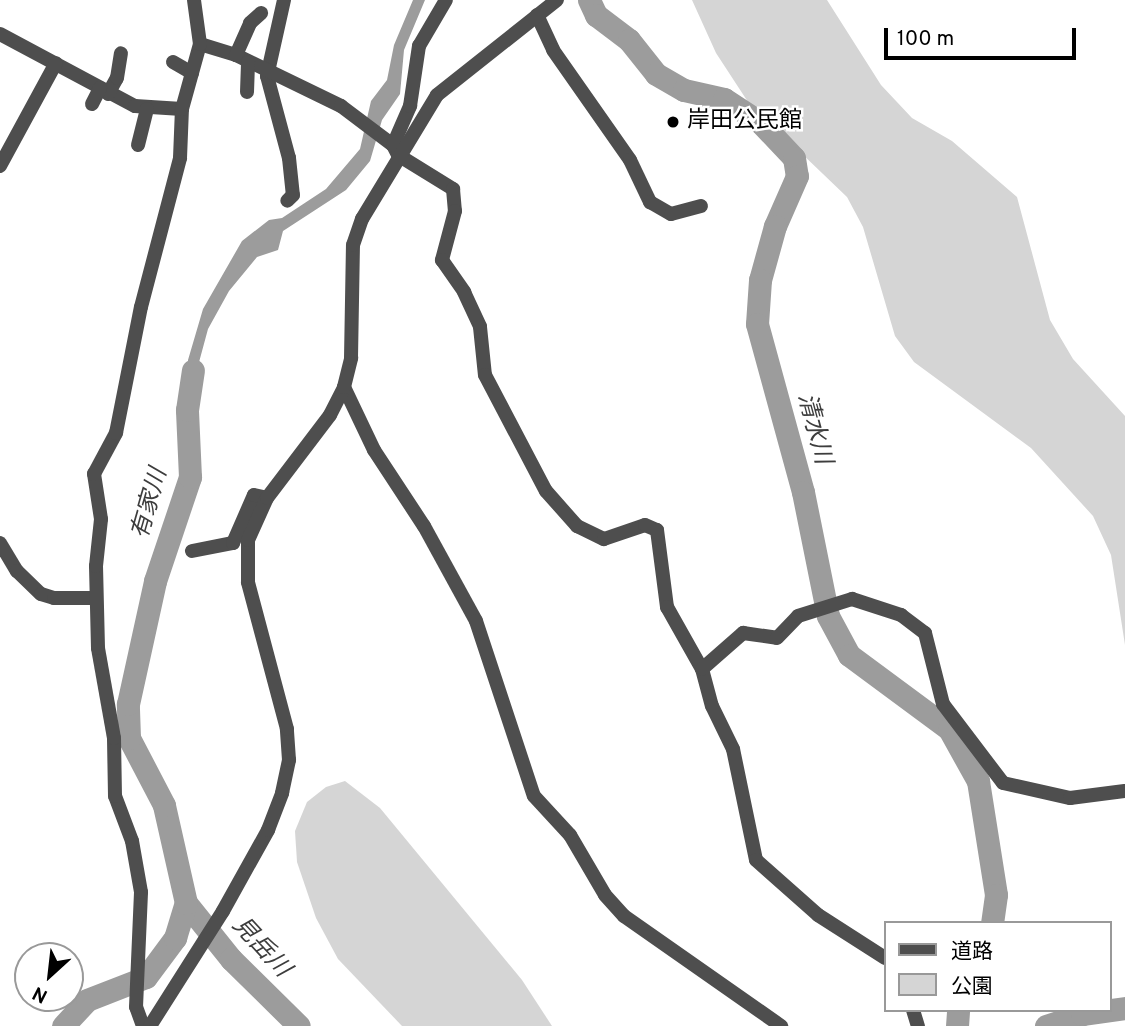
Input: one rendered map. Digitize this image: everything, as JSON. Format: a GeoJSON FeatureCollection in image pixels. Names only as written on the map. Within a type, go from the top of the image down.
{"type":"FeatureCollection","features":[{"type":"Feature","properties":{"kind":"street"},"geometry":{"type":"LineString","coordinates":[[188,0],[188,18]]}},
{"type":"Feature","properties":{"kind":"street"},"geometry":{"type":"LineString","coordinates":[[143,1026],[137,992],[141,892],[132,841],[114,785],[114,738],[98,648],[96,598],[101,519],[94,474],[116,433],[141,307],[180,158],[182,109],[200,44],[194,0]]}},
{"type":"Feature","properties":{"kind":"street"},"geometry":{"type":"LineString","coordinates":[[284,0],[267,71],[289,158],[293,195],[287,201]]}},
{"type":"Feature","properties":{"kind":"street"},"geometry":{"type":"LineString","coordinates":[[150,1026],[200,952],[268,830],[289,760],[283,709],[248,582],[248,540],[267,498],[330,415],[344,387],[351,358],[353,246],[410,106],[419,46],[446,0]]}},
{"type":"Feature","properties":{"kind":"street"},"geometry":{"type":"LineString","coordinates":[[393,148],[457,75],[557,0]]}},
{"type":"Feature","properties":{"kind":"street"},"geometry":{"type":"LineString","coordinates":[[247,92],[242,58],[250,23],[261,13]]}},
{"type":"Feature","properties":{"kind":"street"},"geometry":{"type":"LineString","coordinates":[[537,15],[554,50],[630,160],[650,202],[671,214],[701,206]]}},
{"type":"Feature","properties":{"kind":"street"},"geometry":{"type":"LineString","coordinates":[[0,34],[104,91],[147,109],[182,109]]}},
{"type":"Feature","properties":{"kind":"street"},"geometry":{"type":"LineString","coordinates":[[200,44],[242,58],[358,116],[393,148],[453,190],[455,211],[442,260],[464,292],[480,327],[485,375],[546,491],[577,526],[604,538],[645,525],[656,530],[667,607],[702,669],[712,706],[733,749],[756,860],[818,915],[884,957]]}},
{"type":"Feature","properties":{"kind":"street"},"geometry":{"type":"LineString","coordinates":[[92,104],[117,78],[121,53]]}},
{"type":"Feature","properties":{"kind":"street"},"geometry":{"type":"LineString","coordinates":[[173,62],[192,73]]}},
{"type":"Feature","properties":{"kind":"street"},"geometry":{"type":"LineString","coordinates":[[0,166],[56,63]]}},
{"type":"Feature","properties":{"kind":"street"},"geometry":{"type":"LineString","coordinates":[[138,145],[147,109]]}},
{"type":"Feature","properties":{"kind":"street"},"geometry":{"type":"LineString","coordinates":[[344,387],[374,450],[424,526],[476,621],[534,796],[570,835],[605,895],[624,916],[781,1026]]}},
{"type":"Feature","properties":{"kind":"street"},"geometry":{"type":"LineString","coordinates":[[192,551],[233,543],[254,495],[267,498]]}},
{"type":"Feature","properties":{"kind":"street"},"geometry":{"type":"LineString","coordinates":[[0,543],[18,571],[41,594],[54,598],[96,598]]}},
{"type":"Feature","properties":{"kind":"street"},"geometry":{"type":"LineString","coordinates":[[702,669],[732,639],[743,633],[777,638],[798,616],[846,599],[901,614],[925,633],[943,704],[1003,783],[1070,798],[1125,791]]}},
{"type":"Feature","properties":{"kind":"green space"},"geometry":{"type":"Polygon","coordinates":[[[692,0],[827,0],[881,85],[912,118],[952,141],[1017,197],[1050,320],[1073,359],[1125,416],[1125,645],[1111,555],[1093,516],[1031,448],[914,362],[895,336],[863,227],[847,197],[748,102],[716,53],[692,0]]]}},
{"type":"Feature","properties":{"kind":"green space"},"geometry":{"type":"Polygon","coordinates":[[[345,781],[380,808],[522,980],[552,1026],[402,1026],[338,959],[316,918],[297,862],[295,831],[307,802],[326,787],[345,781]]]}},
{"type":"Feature","properties":{"kind":"shaded area"},"geometry":{"type":"Polygon","coordinates":[[[413,0],[425,0],[404,50],[400,94],[382,120],[370,161],[346,190],[283,231],[278,250],[257,257],[229,291],[208,329],[185,414],[188,360],[203,309],[242,241],[269,220],[282,218],[326,189],[360,149],[371,101],[387,80],[394,45],[413,0]]]}},
{"type":"Feature","properties":{"kind":"waterway","name":"清水川"},"geometry":{"type":"LineString","coordinates":[[589,0],[596,15],[629,40],[656,74],[684,90],[724,99],[761,123],[794,158],[797,176],[775,226],[760,280],[757,324],[803,492],[828,616],[849,655],[949,729],[978,781],[996,895],[992,921]]}},
{"type":"Feature","properties":{"kind":"waterway","name":"有家川"},"geometry":{"type":"LineString","coordinates":[[63,1026],[87,1000],[146,977],[175,938],[186,903],[164,805],[129,738],[128,704],[155,581],[190,477],[187,410],[193,370]]}},
{"type":"Feature","properties":{"kind":"waterway","name":"見岳川"},"geometry":{"type":"LineString","coordinates":[[186,903],[231,959],[299,1026]]}},
{"type":"Feature","properties":{"kind":"waterway","name":"清水川"},"geometry":{"type":"LineString","coordinates":[[1111,1010],[1125,1008]]}},
{"type":"Feature","properties":{"kind":"waterway","name":"清水川"},"geometry":{"type":"LineString","coordinates":[[957,1026],[958,1012]]}},
{"type":"Feature","properties":{"kind":"waterway","name":"清水川"},"geometry":{"type":"LineString","coordinates":[[1046,1026],[1096,1012]]}},
{"type":"Feature","properties":{"kind":"place","name":"岸田公民館"},"geometry":{"type":"Point","coordinates":[673,122]}}]}
